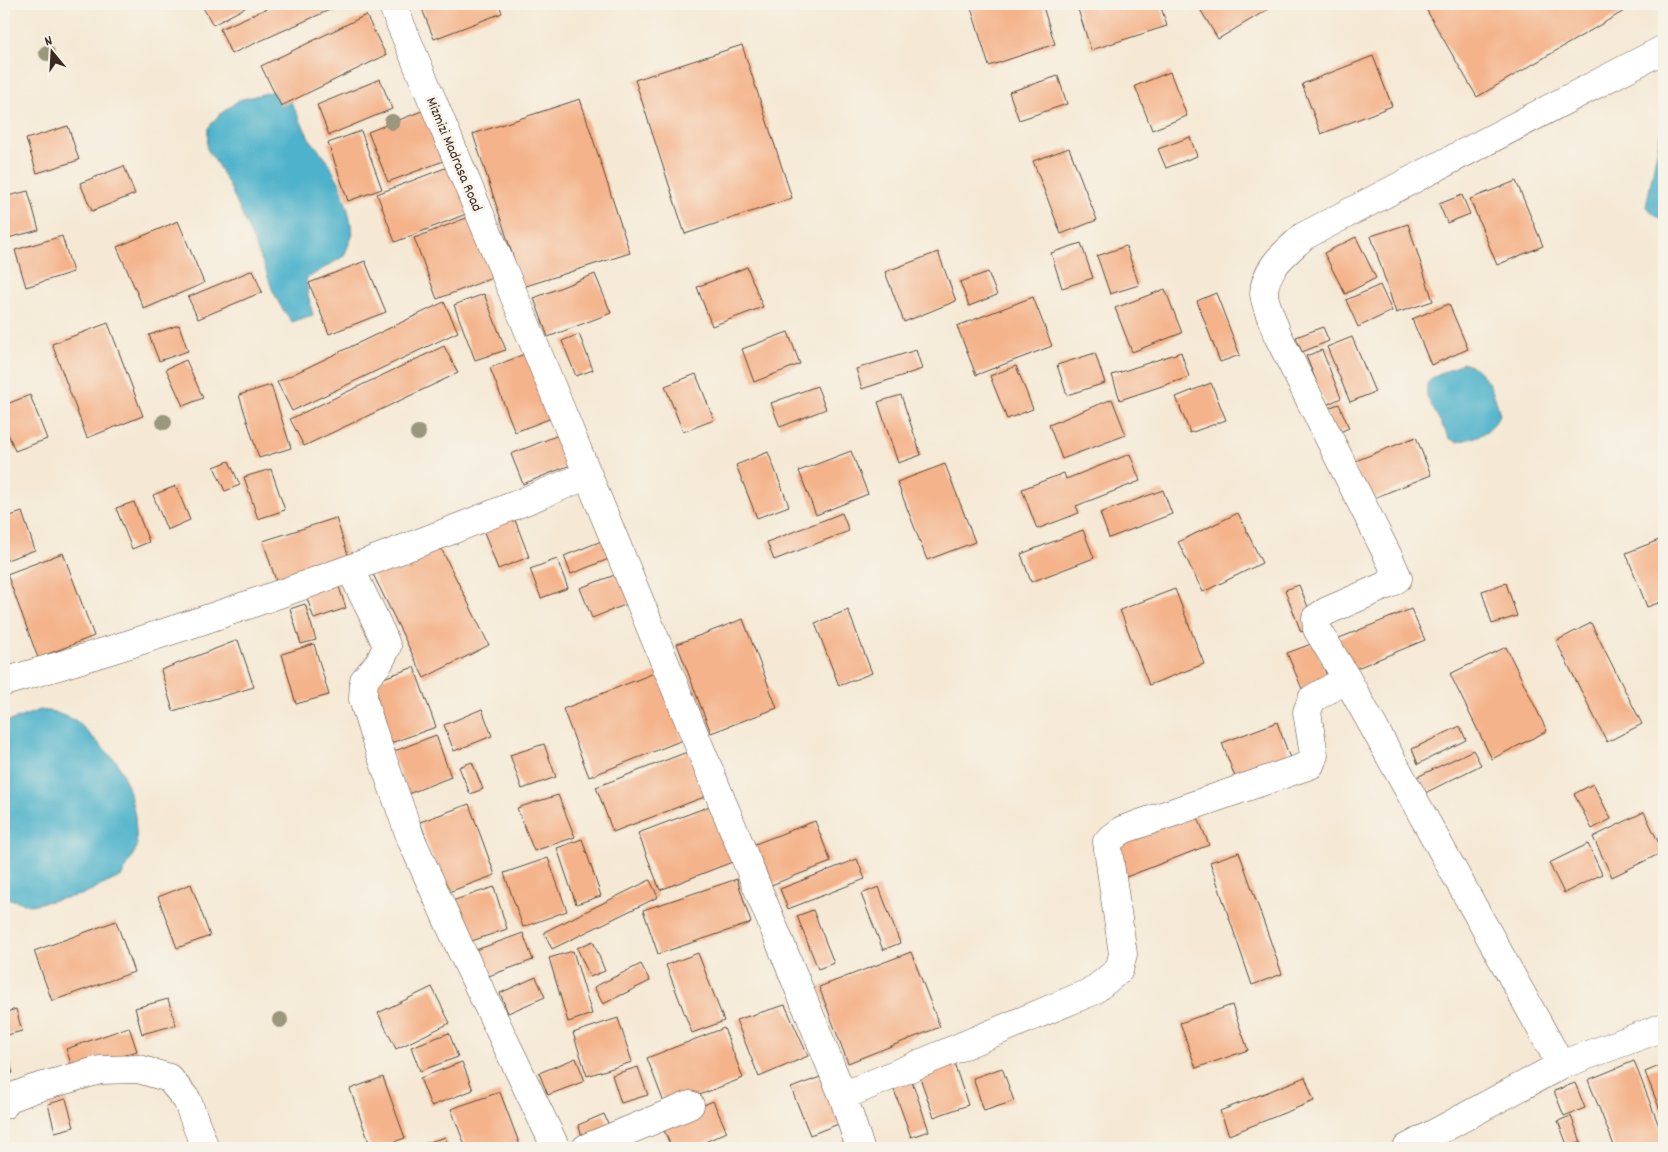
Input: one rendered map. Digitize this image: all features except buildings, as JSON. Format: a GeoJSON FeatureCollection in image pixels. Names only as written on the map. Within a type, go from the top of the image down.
{"type":"FeatureCollection","features":[{"type":"Feature","properties":{"kind":"street","name":"Mizmizi Madrasa Road"},"geometry":{"type":"LineString","coordinates":[[392,4],[518,305],[843,1096],[860,1148]]}},
{"type":"Feature","properties":{"kind":"street"},"geometry":{"type":"LineString","coordinates":[[1561,1065],[1347,679],[1317,629],[1316,618],[1327,611],[1389,584],[1398,578],[1277,334],[1264,294],[1267,276],[1276,262],[1304,236],[1664,49]]}},
{"type":"Feature","properties":{"kind":"street"},"geometry":{"type":"LineString","coordinates":[[4,682],[209,618],[351,569],[500,512],[588,475]]}},
{"type":"Feature","properties":{"kind":"street"},"geometry":{"type":"LineString","coordinates":[[351,569],[364,600],[380,628],[387,647],[379,663],[364,680],[363,699],[372,729],[415,847],[484,1000],[556,1148]]}},
{"type":"Feature","properties":{"kind":"street"},"geometry":{"type":"LineString","coordinates":[[843,1096],[1093,992],[1120,970],[1123,954],[1107,842],[1122,830],[1310,765],[1314,755],[1306,712],[1312,699],[1347,679]]}},
{"type":"Feature","properties":{"kind":"street"},"geometry":{"type":"LineString","coordinates":[[1407,1148],[1561,1065],[1664,1027]]}},
{"type":"Feature","properties":{"kind":"street"},"geometry":{"type":"LineString","coordinates":[[4,1105],[10,1098],[33,1088],[100,1070],[139,1069],[169,1078],[187,1100],[205,1148]]}},
{"type":"Feature","properties":{"kind":"street"},"geometry":{"type":"LineString","coordinates":[[586,1148],[690,1105]]}},
{"type":"Feature","properties":{"kind":"water"},"geometry":{"type":"Polygon","coordinates":[[[278,90],[287,94],[309,138],[326,159],[339,182],[353,234],[344,256],[306,279],[313,315],[292,322],[272,289],[265,268],[230,187],[207,149],[208,128],[219,115],[239,100],[278,90]]]}},
{"type":"Feature","properties":{"kind":"water"},"geometry":{"type":"Polygon","coordinates":[[[1664,115],[1664,222],[1646,207],[1664,115]]]}},
{"type":"Feature","properties":{"kind":"water"},"geometry":{"type":"Polygon","coordinates":[[[1463,363],[1471,366],[1484,376],[1492,390],[1500,414],[1492,427],[1487,431],[1457,442],[1449,438],[1427,397],[1427,384],[1432,378],[1463,363]]]}},
{"type":"Feature","properties":{"kind":"water"},"geometry":{"type":"Polygon","coordinates":[[[40,710],[54,712],[77,721],[117,762],[128,786],[135,816],[137,847],[122,876],[81,895],[30,905],[4,897],[4,723],[40,710]]]}}]}
